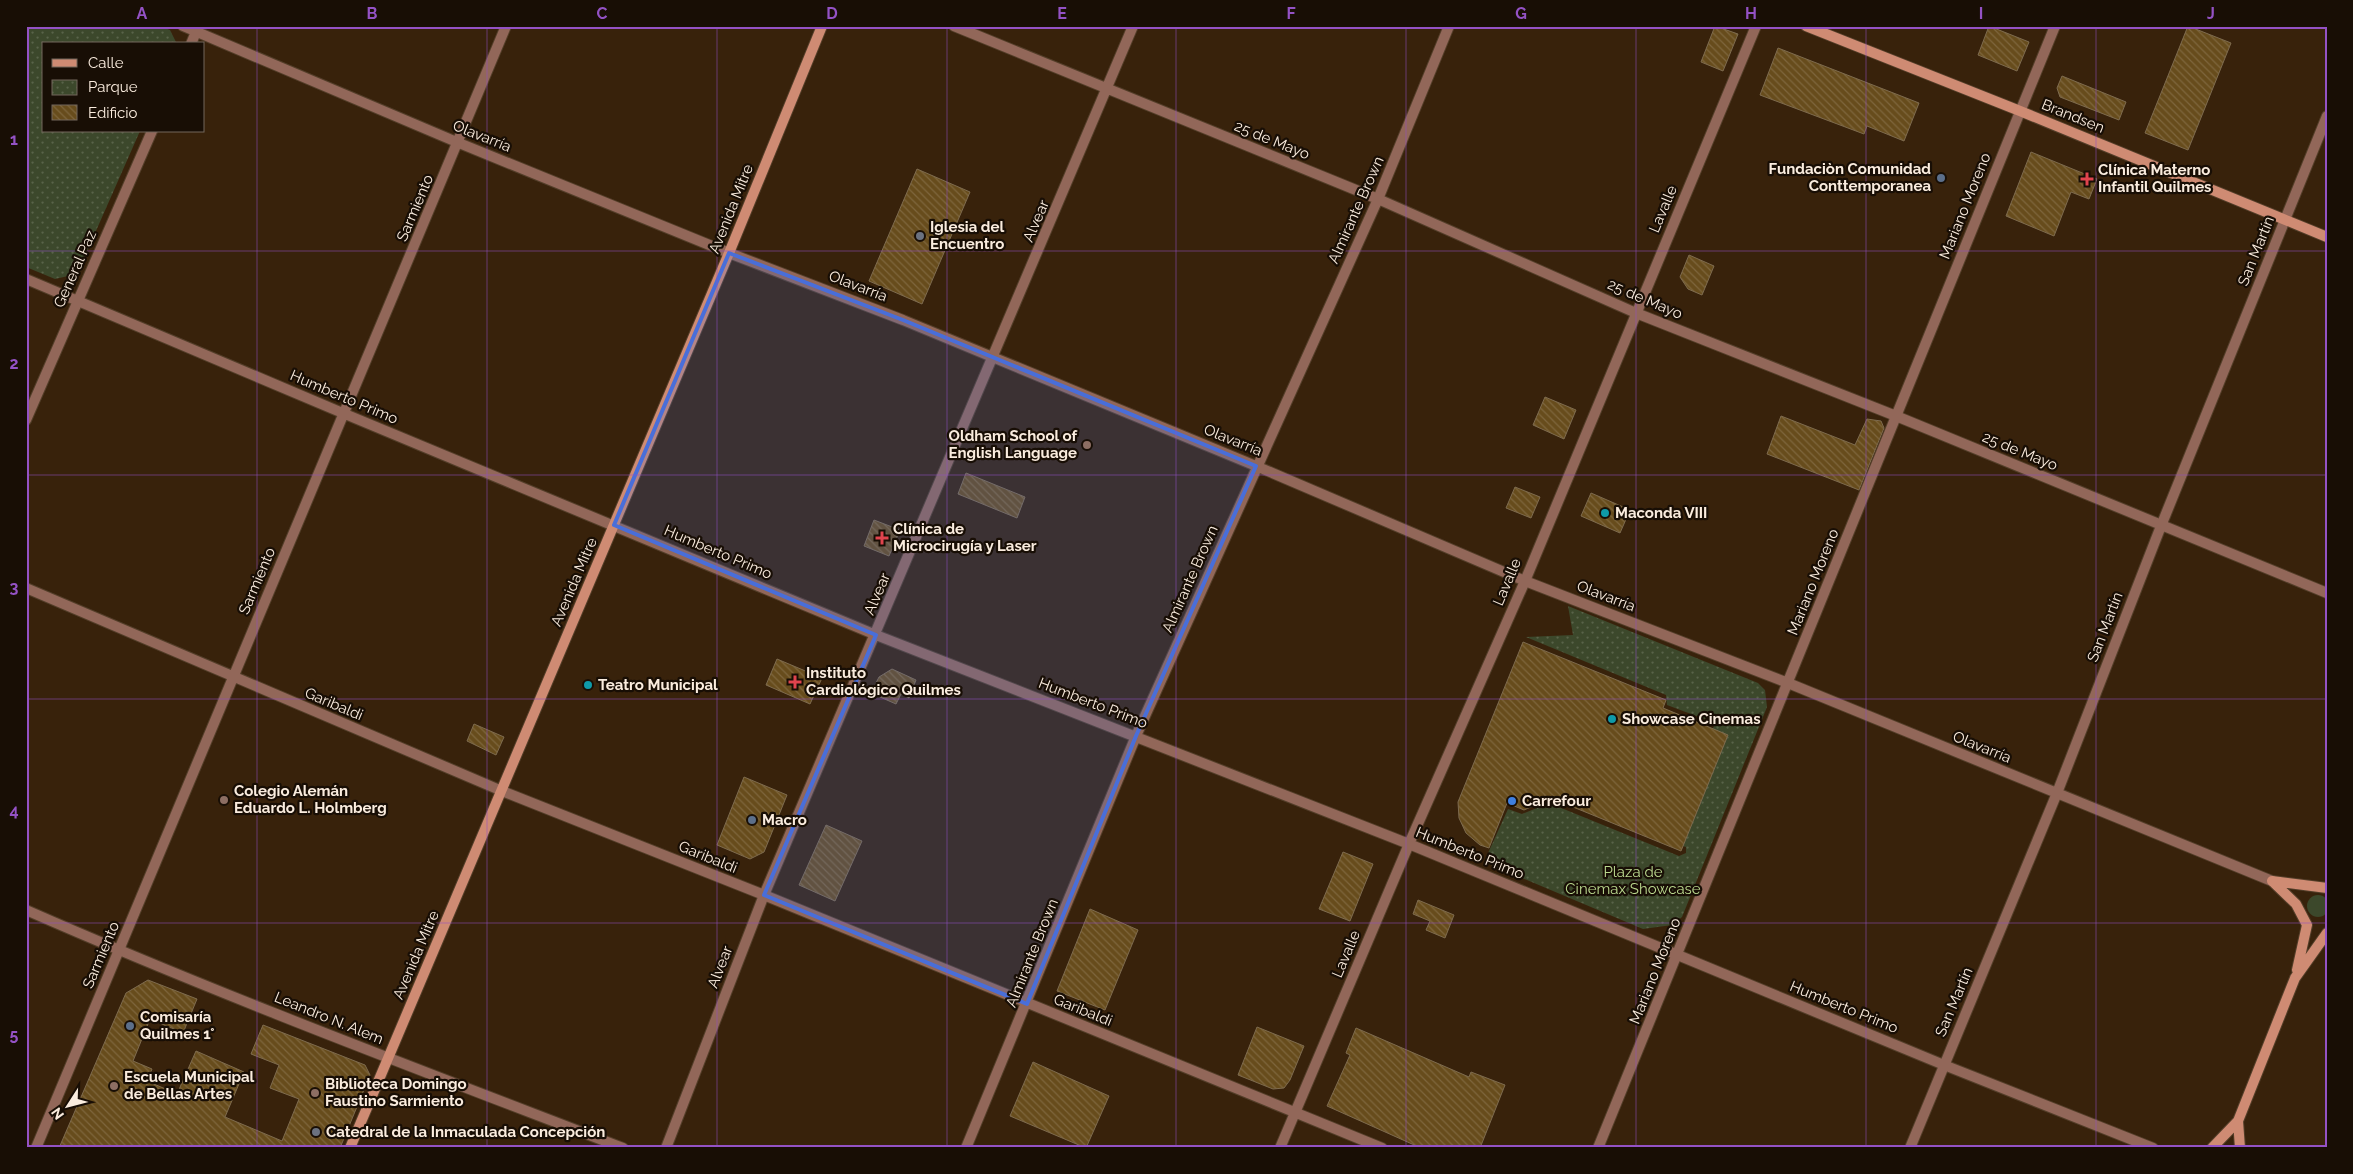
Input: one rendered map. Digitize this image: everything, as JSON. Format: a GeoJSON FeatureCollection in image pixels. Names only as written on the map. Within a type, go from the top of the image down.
{"type":"FeatureCollection","features":[{"type":"Feature","properties":{"kind":"main road","name":"Avenida Mitre"},"geometry":{"type":"LineString","coordinates":[[350,1148],[729,253],[822,26]]}},
{"type":"Feature","properties":{"kind":"main road","name":"Brandsen"},"geometry":{"type":"LineString","coordinates":[[1806,26],[2020,111],[2327,237]]}},
{"type":"Feature","properties":{"kind":"main road","name":"Olavarría"},"geometry":{"type":"LineString","coordinates":[[2272,881],[2327,888]]}},
{"type":"Feature","properties":{"kind":"main road","name":"Olavarría"},"geometry":{"type":"LineString","coordinates":[[2272,881],[2296,904],[2308,925],[2295,978]]}},
{"type":"Feature","properties":{"kind":"main road"},"geometry":{"type":"LineString","coordinates":[[2212,1148],[2238,1121],[2295,978],[2327,933]]}},
{"type":"Feature","properties":{"kind":"main road"},"geometry":{"type":"LineString","coordinates":[[2238,1121],[2240,1148]]}},
{"type":"Feature","properties":{"kind":"street","name":"Olavarría"},"geometry":{"type":"LineString","coordinates":[[183,26],[197,29],[459,143],[729,253],[894,316],[1256,466],[1525,581],[1788,683],[2272,881]]}},
{"type":"Feature","properties":{"kind":"street","name":"Sarmiento"},"geometry":{"type":"LineString","coordinates":[[36,1148],[232,677],[459,143],[506,26]]}},
{"type":"Feature","properties":{"kind":"street","name":"25 de Mayo"},"geometry":{"type":"LineString","coordinates":[[954,26],[1378,199],[1636,313],[1896,416],[2327,593]]}},
{"type":"Feature","properties":{"kind":"street","name":"Alvear"},"geometry":{"type":"LineString","coordinates":[[666,1148],[764,895],[1108,90],[1133,26]]}},
{"type":"Feature","properties":{"kind":"street","name":"Almirante Brown"},"geometry":{"type":"LineString","coordinates":[[966,1148],[1136,736],[1256,466],[1378,199],[1449,26]]}},
{"type":"Feature","properties":{"kind":"street","name":"Lavalle"},"geometry":{"type":"LineString","coordinates":[[1280,1148],[1294,1111],[1409,844],[1525,581],[1756,26]]}},
{"type":"Feature","properties":{"kind":"street","name":"Mariano Moreno"},"geometry":{"type":"LineString","coordinates":[[1598,1148],[2054,26]]}},
{"type":"Feature","properties":{"kind":"street"},"geometry":{"type":"LineString","coordinates":[[192,42],[197,29]]}},
{"type":"Feature","properties":{"kind":"street","name":"San Martín"},"geometry":{"type":"LineString","coordinates":[[1910,1148],[2057,793],[2161,526],[2327,116]]}},
{"type":"Feature","properties":{"kind":"street","name":"General Paz"},"geometry":{"type":"LineString","coordinates":[[26,420],[152,132]]}},
{"type":"Feature","properties":{"kind":"street","name":"Humberto Primo"},"geometry":{"type":"LineString","coordinates":[[26,279],[876,635],[1409,844],[1944,1065],[2153,1148]]}},
{"type":"Feature","properties":{"kind":"street","name":"Garibaldi"},"geometry":{"type":"LineString","coordinates":[[26,588],[502,791],[764,895],[1382,1148]]}},
{"type":"Feature","properties":{"kind":"street","name":"Leandro N. Alem"},"geometry":{"type":"LineString","coordinates":[[26,910],[119,950],[388,1058],[623,1148]]}},
{"type":"Feature","properties":{"kind":"highlighted area"},"geometry":{"type":"Polygon","coordinates":[[[729,253],[903,320],[1256,466],[1136,736],[1027,1004],[764,895],[876,635],[614,525],[729,253]]]}},
{"type":"Feature","properties":{"kind":"green space"},"geometry":{"type":"Polygon","coordinates":[[[26,26],[160,26],[170,30],[176,42],[42,42],[42,132],[140,132],[77,274],[55,279],[26,267],[26,26]]]}},
{"type":"Feature","properties":{"kind":"green space","name":"Plaza de Cinemax Showcase"},"geometry":{"type":"Polygon","coordinates":[[[1568,606],[1758,683],[1765,690],[1767,707],[1682,917],[1672,925],[1643,929],[1484,862],[1508,809],[1522,814],[1549,803],[1679,856],[1686,853],[1686,847],[1669,842],[1715,723],[1667,705],[1666,695],[1526,637],[1573,635],[1568,606]]]}},
{"type":"Feature","properties":{"kind":"green space"},"geometry":{"type":"Polygon","coordinates":[[[2318,895],[2326,898],[2329,906],[2326,914],[2318,917],[2310,914],[2307,906],[2310,898],[2318,895]]]}},
{"type":"Feature","properties":{"kind":"building"},"geometry":{"type":"Polygon","coordinates":[[[1715,26],[1738,34],[1723,71],[1701,62],[1715,26]]]}},
{"type":"Feature","properties":{"kind":"building"},"geometry":{"type":"Polygon","coordinates":[[[1989,26],[2029,42],[2017,71],[1978,55],[1989,26]]]}},
{"type":"Feature","properties":{"kind":"building"},"geometry":{"type":"Polygon","coordinates":[[[2188,26],[2231,43],[2188,150],[2145,133],[2188,26]]]}},
{"type":"Feature","properties":{"kind":"building"},"geometry":{"type":"Polygon","coordinates":[[[1778,48],[1919,103],[1904,141],[1867,126],[1864,134],[1760,95],[1778,48]]]}},
{"type":"Feature","properties":{"kind":"building"},"geometry":{"type":"Polygon","coordinates":[[[2062,76],[2126,102],[2119,120],[2060,97],[2057,88],[2062,76]]]}},
{"type":"Feature","properties":{"kind":"building"},"geometry":{"type":"Polygon","coordinates":[[[2031,152],[2097,179],[2089,199],[2071,192],[2054,236],[2006,216],[2031,152]]]}},
{"type":"Feature","properties":{"kind":"building","name":"Iglesia del Encuentro"},"geometry":{"type":"Polygon","coordinates":[[[917,169],[970,192],[922,304],[869,281],[917,169]]]}},
{"type":"Feature","properties":{"kind":"building"},"geometry":{"type":"Polygon","coordinates":[[[1689,255],[1714,266],[1702,295],[1688,289],[1680,277],[1689,255]]]}},
{"type":"Feature","properties":{"kind":"building"},"geometry":{"type":"Polygon","coordinates":[[[1545,397],[1576,410],[1564,439],[1533,425],[1545,397]]]}},
{"type":"Feature","properties":{"kind":"building"},"geometry":{"type":"Polygon","coordinates":[[[1781,416],[1855,445],[1867,419],[1881,421],[1884,428],[1859,490],[1767,454],[1781,416]]]}},
{"type":"Feature","properties":{"kind":"building"},"geometry":{"type":"Polygon","coordinates":[[[966,473],[1025,497],[1017,518],[958,494],[966,473]]]}},
{"type":"Feature","properties":{"kind":"building"},"geometry":{"type":"Polygon","coordinates":[[[1515,487],[1540,497],[1531,518],[1506,508],[1515,487]]]}},
{"type":"Feature","properties":{"kind":"building","name":"Maconda VIII"},"geometry":{"type":"Polygon","coordinates":[[[1591,493],[1630,510],[1620,533],[1581,516],[1591,493]]]}},
{"type":"Feature","properties":{"kind":"building","name":"Clínica de Microcirugía y Laser"},"geometry":{"type":"Polygon","coordinates":[[[874,520],[900,530],[889,556],[864,546],[874,520]]]}},
{"type":"Feature","properties":{"kind":"building"},"geometry":{"type":"Polygon","coordinates":[[[1523,642],[1666,700],[1663,708],[1728,735],[1681,851],[1551,798],[1524,810],[1507,803],[1489,848],[1480,845],[1466,833],[1459,818],[1458,802],[1523,642]]]}},
{"type":"Feature","properties":{"kind":"building","name":"Instituto Cardiológico Quilmes"},"geometry":{"type":"Polygon","coordinates":[[[777,659],[822,678],[810,704],[766,685],[777,659]]]}},
{"type":"Feature","properties":{"kind":"building"},"geometry":{"type":"Polygon","coordinates":[[[892,669],[916,680],[909,698],[901,694],[896,704],[871,693],[879,677],[892,669]]]}},
{"type":"Feature","properties":{"kind":"building"},"geometry":{"type":"Polygon","coordinates":[[[474,724],[504,737],[496,755],[467,741],[474,724]]]}},
{"type":"Feature","properties":{"kind":"building","name":"Macro"},"geometry":{"type":"Polygon","coordinates":[[[744,777],[787,795],[764,852],[750,859],[717,845],[744,777]]]}},
{"type":"Feature","properties":{"kind":"building"},"geometry":{"type":"Polygon","coordinates":[[[826,825],[862,841],[835,901],[799,885],[826,825]]]}},
{"type":"Feature","properties":{"kind":"building"},"geometry":{"type":"Polygon","coordinates":[[[1343,852],[1373,864],[1350,921],[1319,909],[1343,852]]]}},
{"type":"Feature","properties":{"kind":"building"},"geometry":{"type":"Polygon","coordinates":[[[1418,900],[1454,915],[1445,938],[1426,930],[1430,921],[1413,914],[1418,900]]]}},
{"type":"Feature","properties":{"kind":"building"},"geometry":{"type":"Polygon","coordinates":[[[1090,909],[1138,930],[1105,1010],[1057,991],[1090,909]]]}},
{"type":"Feature","properties":{"kind":"building"},"geometry":{"type":"Polygon","coordinates":[[[148,980],[197,999],[183,1033],[150,1019],[133,1061],[152,1069],[147,1081],[177,1094],[196,1051],[244,1072],[225,1117],[282,1141],[299,1099],[270,1088],[279,1065],[251,1054],[263,1025],[365,1065],[370,1075],[340,1148],[59,1148],[126,993],[148,980]]]}},
{"type":"Feature","properties":{"kind":"building"},"geometry":{"type":"Polygon","coordinates":[[[1257,1027],[1304,1046],[1290,1080],[1284,1088],[1273,1089],[1238,1075],[1257,1027]]]}},
{"type":"Feature","properties":{"kind":"building"},"geometry":{"type":"Polygon","coordinates":[[[1356,1028],[1469,1077],[1471,1072],[1505,1085],[1480,1148],[1421,1148],[1327,1106],[1350,1055],[1346,1053],[1356,1028]]]}},
{"type":"Feature","properties":{"kind":"building"},"geometry":{"type":"Polygon","coordinates":[[[1033,1062],[1109,1096],[1086,1148],[1010,1116],[1033,1062]]]}},
{"type":"Feature","properties":{"kind":"place","name":"Fundaciòn Comunidad Conttemporanea"},"geometry":{"type":"Point","coordinates":[1941,178]}},
{"type":"Feature","properties":{"kind":"place","name":"Clínica Materno Infantil Quilmes"},"geometry":{"type":"Point","coordinates":[2087,179]}},
{"type":"Feature","properties":{"kind":"place","name":"Iglesia del Encuentro"},"geometry":{"type":"Point","coordinates":[920,236]}},
{"type":"Feature","properties":{"kind":"place","name":"Oldham School of English Language"},"geometry":{"type":"Point","coordinates":[1087,445]}},
{"type":"Feature","properties":{"kind":"place","name":"Maconda VIII"},"geometry":{"type":"Point","coordinates":[1605,513]}},
{"type":"Feature","properties":{"kind":"place","name":"Clínica de Microcirugía y Laser"},"geometry":{"type":"Point","coordinates":[882,538]}},
{"type":"Feature","properties":{"kind":"place","name":"Instituto Cardiológico Quilmes"},"geometry":{"type":"Point","coordinates":[795,682]}},
{"type":"Feature","properties":{"kind":"place","name":"Teatro Municipal"},"geometry":{"type":"Point","coordinates":[588,685]}},
{"type":"Feature","properties":{"kind":"place","name":"Showcase Cinemas"},"geometry":{"type":"Point","coordinates":[1612,719]}},
{"type":"Feature","properties":{"kind":"place","name":"Colegio Alemán Eduardo L. Holmberg"},"geometry":{"type":"Point","coordinates":[224,800]}},
{"type":"Feature","properties":{"kind":"place","name":"Carrefour"},"geometry":{"type":"Point","coordinates":[1512,801]}},
{"type":"Feature","properties":{"kind":"place","name":"Macro"},"geometry":{"type":"Point","coordinates":[752,820]}},
{"type":"Feature","properties":{"kind":"place","name":"Comisaría Quilmes 1°"},"geometry":{"type":"Point","coordinates":[130,1026]}},
{"type":"Feature","properties":{"kind":"place","name":"Escuela Municipal de Bellas Artes"},"geometry":{"type":"Point","coordinates":[114,1086]}},
{"type":"Feature","properties":{"kind":"place","name":"Biblioteca Domingo Faustino Sarmiento"},"geometry":{"type":"Point","coordinates":[315,1093]}},
{"type":"Feature","properties":{"kind":"place","name":"Catedral de la Inmaculada Concepción"},"geometry":{"type":"Point","coordinates":[316,1132]}}]}
